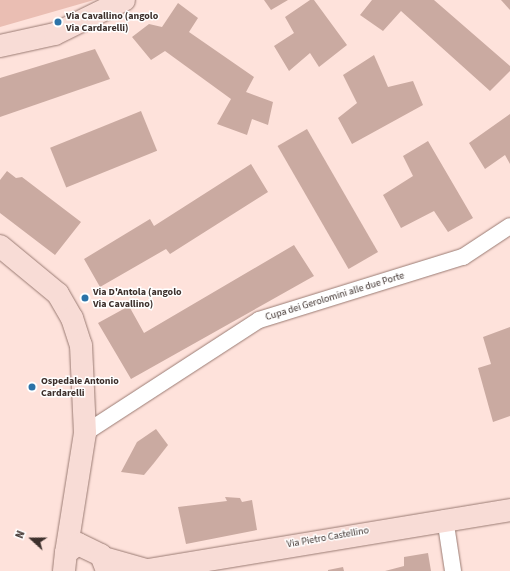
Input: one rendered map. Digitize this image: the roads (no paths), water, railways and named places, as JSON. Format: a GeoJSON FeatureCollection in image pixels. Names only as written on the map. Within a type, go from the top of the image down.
{"type":"FeatureCollection","features":[{"type":"Feature","properties":{"kind":"main road"},"geometry":{"type":"LineString","coordinates":[[0,46],[55,34],[124,0]]}},
{"type":"Feature","properties":{"kind":"main road"},"geometry":{"type":"LineString","coordinates":[[0,246],[58,294],[72,318],[81,346],[85,433],[72,518],[69,556]]}},
{"type":"Feature","properties":{"kind":"main road","name":"Via Pietro Castellino"},"geometry":{"type":"LineString","coordinates":[[69,556],[95,549],[106,565],[144,570],[445,518],[510,510]]}},
{"type":"Feature","properties":{"kind":"street","name":"Cupa dei Gerolomini alle due Porte"},"geometry":{"type":"LineString","coordinates":[[85,433],[259,320],[462,257],[510,226]]}},
{"type":"Feature","properties":{"kind":"street"},"geometry":{"type":"LineString","coordinates":[[445,518],[453,571]]}},
{"type":"Feature","properties":{"kind":"place","name":"Via Cavallino (angolo Via Cardarelli)"},"geometry":{"type":"Point","coordinates":[58,22]}},
{"type":"Feature","properties":{"kind":"place","name":"Via D'Antola (angolo Via Cavallino)"},"geometry":{"type":"Point","coordinates":[85,298]}},
{"type":"Feature","properties":{"kind":"place","name":"Ospedale Antonio Cardarelli"},"geometry":{"type":"Point","coordinates":[32,387]}}]}
